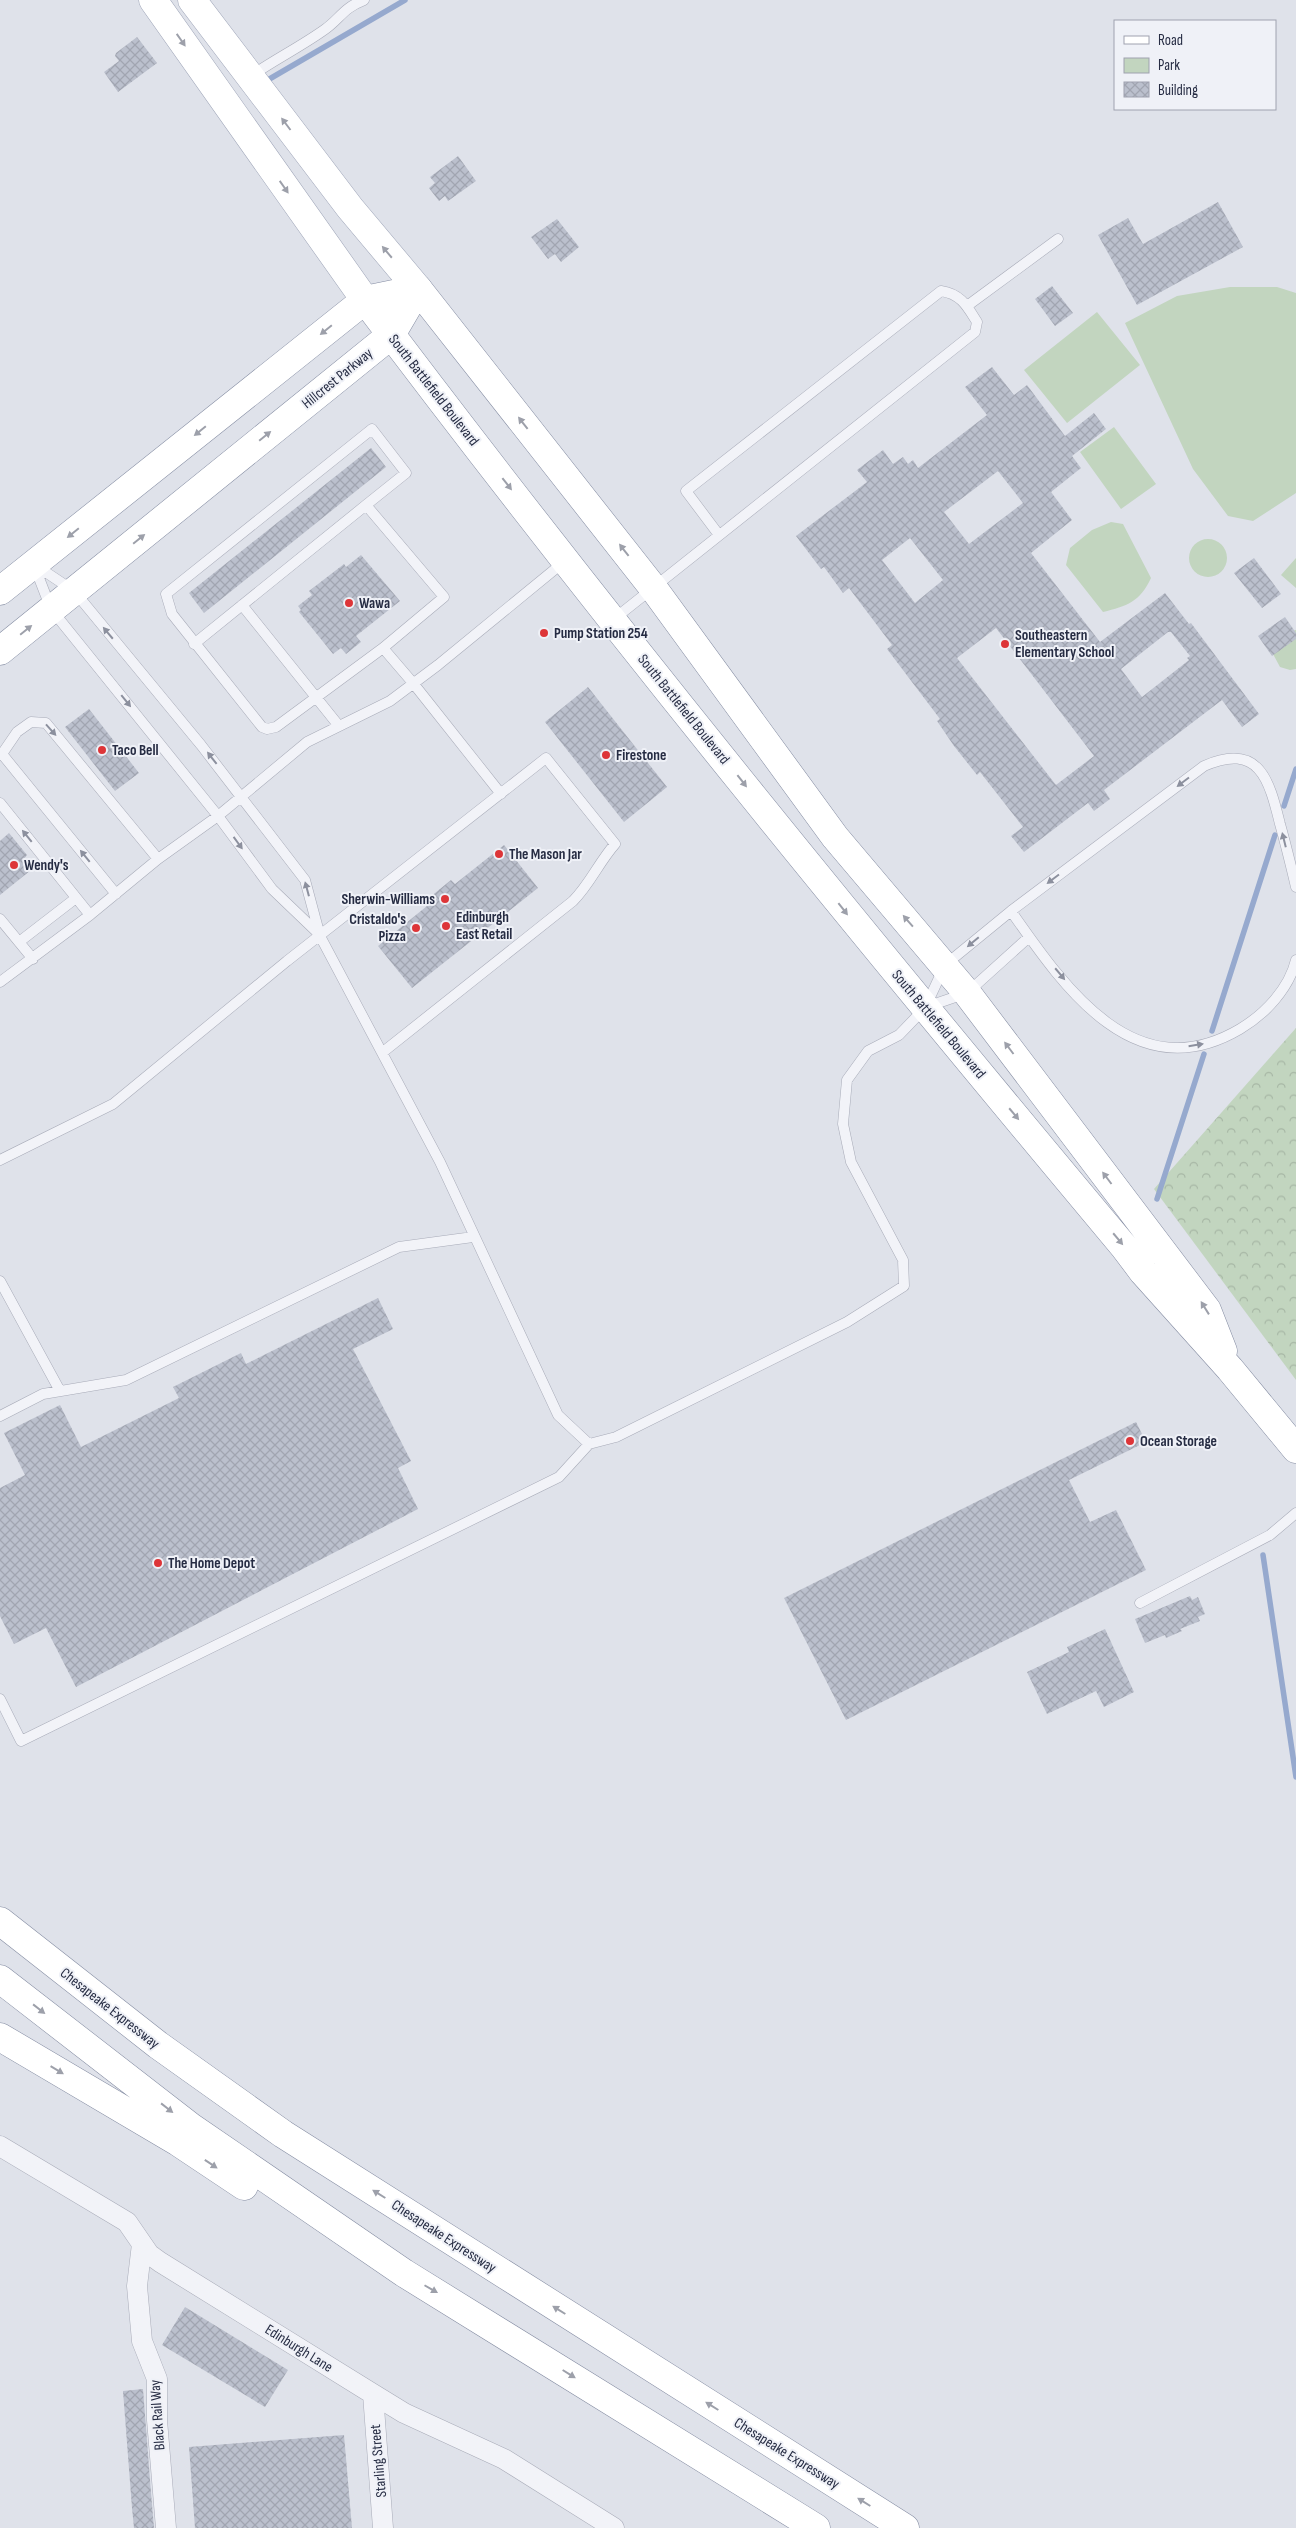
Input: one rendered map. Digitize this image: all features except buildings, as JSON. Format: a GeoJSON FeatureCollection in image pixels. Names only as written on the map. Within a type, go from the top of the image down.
{"type":"FeatureCollection","features":[{"type":"Feature","properties":{"kind":"main road","name":"South Battlefield Boulevard"},"geometry":{"type":"LineString","coordinates":[[153,0],[365,300],[613,621],[861,931],[1125,1248],[1142,1272],[1230,1368],[1296,1448]]}},
{"type":"Feature","properties":{"kind":"main road","name":"South Battlefield Boulevard"},"geometry":{"type":"LineString","coordinates":[[192,0],[350,208],[418,289],[654,588],[835,837],[967,993],[1207,1310],[1230,1368]]}},
{"type":"Feature","properties":{"kind":"main road"},"geometry":{"type":"LineString","coordinates":[[0,591],[365,300],[418,289]]}},
{"type":"Feature","properties":{"kind":"main road","name":"Hillcrest Parkway"},"geometry":{"type":"LineString","coordinates":[[0,650],[391,335],[418,289]]}},
{"type":"Feature","properties":{"kind":"main road"},"geometry":{"type":"LineString","coordinates":[[0,1900],[158,2045]]}},
{"type":"Feature","properties":{"kind":"main road","name":"Chesapeake Expressway"},"geometry":{"type":"LineString","coordinates":[[0,1921],[158,2045],[283,2134],[905,2528]]}},
{"type":"Feature","properties":{"kind":"main road"},"geometry":{"type":"LineString","coordinates":[[0,1979],[191,2127],[404,2273],[816,2528]]}},
{"type":"Feature","properties":{"kind":"main road"},"geometry":{"type":"LineString","coordinates":[[0,2037],[178,2142],[286,2214],[404,2273]]}},
{"type":"Feature","properties":{"kind":"street","name":"Edinburgh Lane"},"geometry":{"type":"LineString","coordinates":[[0,2146],[127,2222],[149,2254],[160,2262],[404,2413],[504,2459],[595,2522],[614,2528]]}},
{"type":"Feature","properties":{"kind":"street","name":"Black Rail Way"},"geometry":{"type":"LineString","coordinates":[[142,2244],[137,2286],[142,2341],[157,2379],[157,2420],[166,2528]]}},
{"type":"Feature","properties":{"kind":"street","name":"Starling Street"},"geometry":{"type":"LineString","coordinates":[[373,2394],[383,2528]]}},
{"type":"Feature","properties":{"kind":"lane"},"geometry":{"type":"LineString","coordinates":[[250,77],[281,55],[324,30],[344,10],[364,0]]}},
{"type":"Feature","properties":{"kind":"lane"},"geometry":{"type":"LineString","coordinates":[[967,306],[1058,239]]}},
{"type":"Feature","properties":{"kind":"lane"},"geometry":{"type":"LineString","coordinates":[[613,621],[975,332],[977,322],[967,306],[954,293],[940,291],[686,491],[719,535]]}},
{"type":"Feature","properties":{"kind":"lane"},"geometry":{"type":"LineString","coordinates":[[194,644],[242,605],[366,505],[406,473],[372,430],[166,594],[172,614],[194,644],[262,727],[267,729],[276,727],[383,648],[444,597],[366,505]]}},
{"type":"Feature","properties":{"kind":"lane"},"geometry":{"type":"LineString","coordinates":[[0,982],[90,915],[158,859],[218,816],[307,742],[390,700],[566,560]]}},
{"type":"Feature","properties":{"kind":"lane"},"geometry":{"type":"LineString","coordinates":[[34,564],[74,591],[242,796],[305,880],[320,936],[440,1162],[558,1415],[589,1444]]}},
{"type":"Feature","properties":{"kind":"lane"},"geometry":{"type":"LineString","coordinates":[[34,564],[51,609],[218,816],[272,889],[320,936]]}},
{"type":"Feature","properties":{"kind":"lane"},"geometry":{"type":"LineString","coordinates":[[242,605],[339,726]]}},
{"type":"Feature","properties":{"kind":"lane"},"geometry":{"type":"LineString","coordinates":[[383,648],[413,683],[500,794]]}},
{"type":"Feature","properties":{"kind":"lane"},"geometry":{"type":"LineString","coordinates":[[116,894],[1,754],[17,732],[31,722],[46,723],[158,859]]}},
{"type":"Feature","properties":{"kind":"lane"},"geometry":{"type":"LineString","coordinates":[[0,1160],[113,1104],[320,936],[546,758],[615,844],[603,858],[585,889],[573,901],[383,1052]]}},
{"type":"Feature","properties":{"kind":"lane"},"geometry":{"type":"LineString","coordinates":[[0,1699],[21,1741],[559,1477],[589,1444],[616,1437],[847,1322],[904,1286],[903,1260],[851,1162],[843,1124],[847,1080],[868,1051],[899,1035],[925,1008],[945,965],[1011,911],[1204,766],[1223,758],[1244,759],[1262,771],[1272,790],[1296,887]]}},
{"type":"Feature","properties":{"kind":"lane"},"geometry":{"type":"LineString","coordinates":[[0,803],[90,915]]}},
{"type":"Feature","properties":{"kind":"lane"},"geometry":{"type":"LineString","coordinates":[[19,942],[76,898]]}},
{"type":"Feature","properties":{"kind":"lane"},"geometry":{"type":"LineString","coordinates":[[1011,911],[1029,937],[1099,1018],[1123,1034],[1151,1044],[1176,1048],[1201,1045],[1227,1037],[1248,1024],[1272,1004],[1293,974],[1296,960]]}},
{"type":"Feature","properties":{"kind":"lane"},"geometry":{"type":"LineString","coordinates":[[0,919],[33,959]]}},
{"type":"Feature","properties":{"kind":"lane"},"geometry":{"type":"LineString","coordinates":[[925,1008],[967,993],[1029,937]]}},
{"type":"Feature","properties":{"kind":"lane"},"geometry":{"type":"LineString","coordinates":[[0,1416],[44,1394],[126,1380],[399,1247],[474,1237]]}},
{"type":"Feature","properties":{"kind":"lane"},"geometry":{"type":"LineString","coordinates":[[0,1281],[60,1391]]}},
{"type":"Feature","properties":{"kind":"lane"},"geometry":{"type":"LineString","coordinates":[[1140,1603],[1270,1534],[1296,1514]]}},
{"type":"Feature","properties":{"kind":"green space"},"geometry":{"type":"Polygon","coordinates":[[[1230,287],[1277,287],[1296,293],[1296,493],[1253,521],[1228,516],[1193,469],[1125,323],[1177,296],[1230,287]]]}},
{"type":"Feature","properties":{"kind":"green space"},"geometry":{"type":"Polygon","coordinates":[[[1097,312],[1140,365],[1067,423],[1024,370],[1097,312]]]}},
{"type":"Feature","properties":{"kind":"green space"},"geometry":{"type":"Polygon","coordinates":[[[1114,427],[1156,484],[1121,509],[1080,452],[1114,427]]]}},
{"type":"Feature","properties":{"kind":"green space"},"geometry":{"type":"Polygon","coordinates":[[[1111,522],[1123,524],[1151,578],[1142,593],[1132,602],[1103,612],[1066,565],[1070,548],[1092,530],[1111,522]]]}},
{"type":"Feature","properties":{"kind":"green space"},"geometry":{"type":"Polygon","coordinates":[[[1208,539],[1221,545],[1227,558],[1221,571],[1208,577],[1195,571],[1189,558],[1195,545],[1208,539]]]}},
{"type":"Feature","properties":{"kind":"green space"},"geometry":{"type":"Polygon","coordinates":[[[1296,558],[1296,588],[1281,575],[1296,558]]]}},
{"type":"Feature","properties":{"kind":"green space"},"geometry":{"type":"Polygon","coordinates":[[[1296,630],[1296,669],[1290,670],[1280,667],[1273,654],[1286,632],[1296,630]]]}},
{"type":"Feature","properties":{"kind":"green space"},"geometry":{"type":"Polygon","coordinates":[[[1296,1028],[1296,1380],[1154,1189],[1296,1028]]]}},
{"type":"Feature","properties":{"kind":"waterway"},"geometry":{"type":"LineString","coordinates":[[266,81],[405,0]]}},
{"type":"Feature","properties":{"kind":"waterway"},"geometry":{"type":"LineString","coordinates":[[1284,806],[1296,769]]}},
{"type":"Feature","properties":{"kind":"waterway"},"geometry":{"type":"LineString","coordinates":[[1212,1031],[1275,835]]}},
{"type":"Feature","properties":{"kind":"waterway"},"geometry":{"type":"LineString","coordinates":[[1157,1199],[1204,1054]]}},
{"type":"Feature","properties":{"kind":"waterway"},"geometry":{"type":"LineString","coordinates":[[1263,1555],[1296,1777]]}},
{"type":"Feature","properties":{"kind":"place","name":"Wawa"},"geometry":{"type":"Point","coordinates":[349,603]}},
{"type":"Feature","properties":{"kind":"place","name":"Pump Station 254"},"geometry":{"type":"Point","coordinates":[544,633]}},
{"type":"Feature","properties":{"kind":"place","name":"Southeastern Elementary School"},"geometry":{"type":"Point","coordinates":[1005,644]}},
{"type":"Feature","properties":{"kind":"place","name":"Taco Bell"},"geometry":{"type":"Point","coordinates":[102,750]}},
{"type":"Feature","properties":{"kind":"place","name":"Firestone"},"geometry":{"type":"Point","coordinates":[606,755]}},
{"type":"Feature","properties":{"kind":"place","name":"The Mason Jar"},"geometry":{"type":"Point","coordinates":[499,854]}},
{"type":"Feature","properties":{"kind":"place","name":"Wendy's"},"geometry":{"type":"Point","coordinates":[14,865]}},
{"type":"Feature","properties":{"kind":"place","name":"Sherwin-Williams"},"geometry":{"type":"Point","coordinates":[445,899]}},
{"type":"Feature","properties":{"kind":"place","name":"Edinburgh East Retail"},"geometry":{"type":"Point","coordinates":[446,926]}},
{"type":"Feature","properties":{"kind":"place","name":"Cristaldo's Pizza"},"geometry":{"type":"Point","coordinates":[416,928]}},
{"type":"Feature","properties":{"kind":"place","name":"Ocean Storage"},"geometry":{"type":"Point","coordinates":[1130,1441]}},
{"type":"Feature","properties":{"kind":"place","name":"The Home Depot"},"geometry":{"type":"Point","coordinates":[158,1563]}}]}
